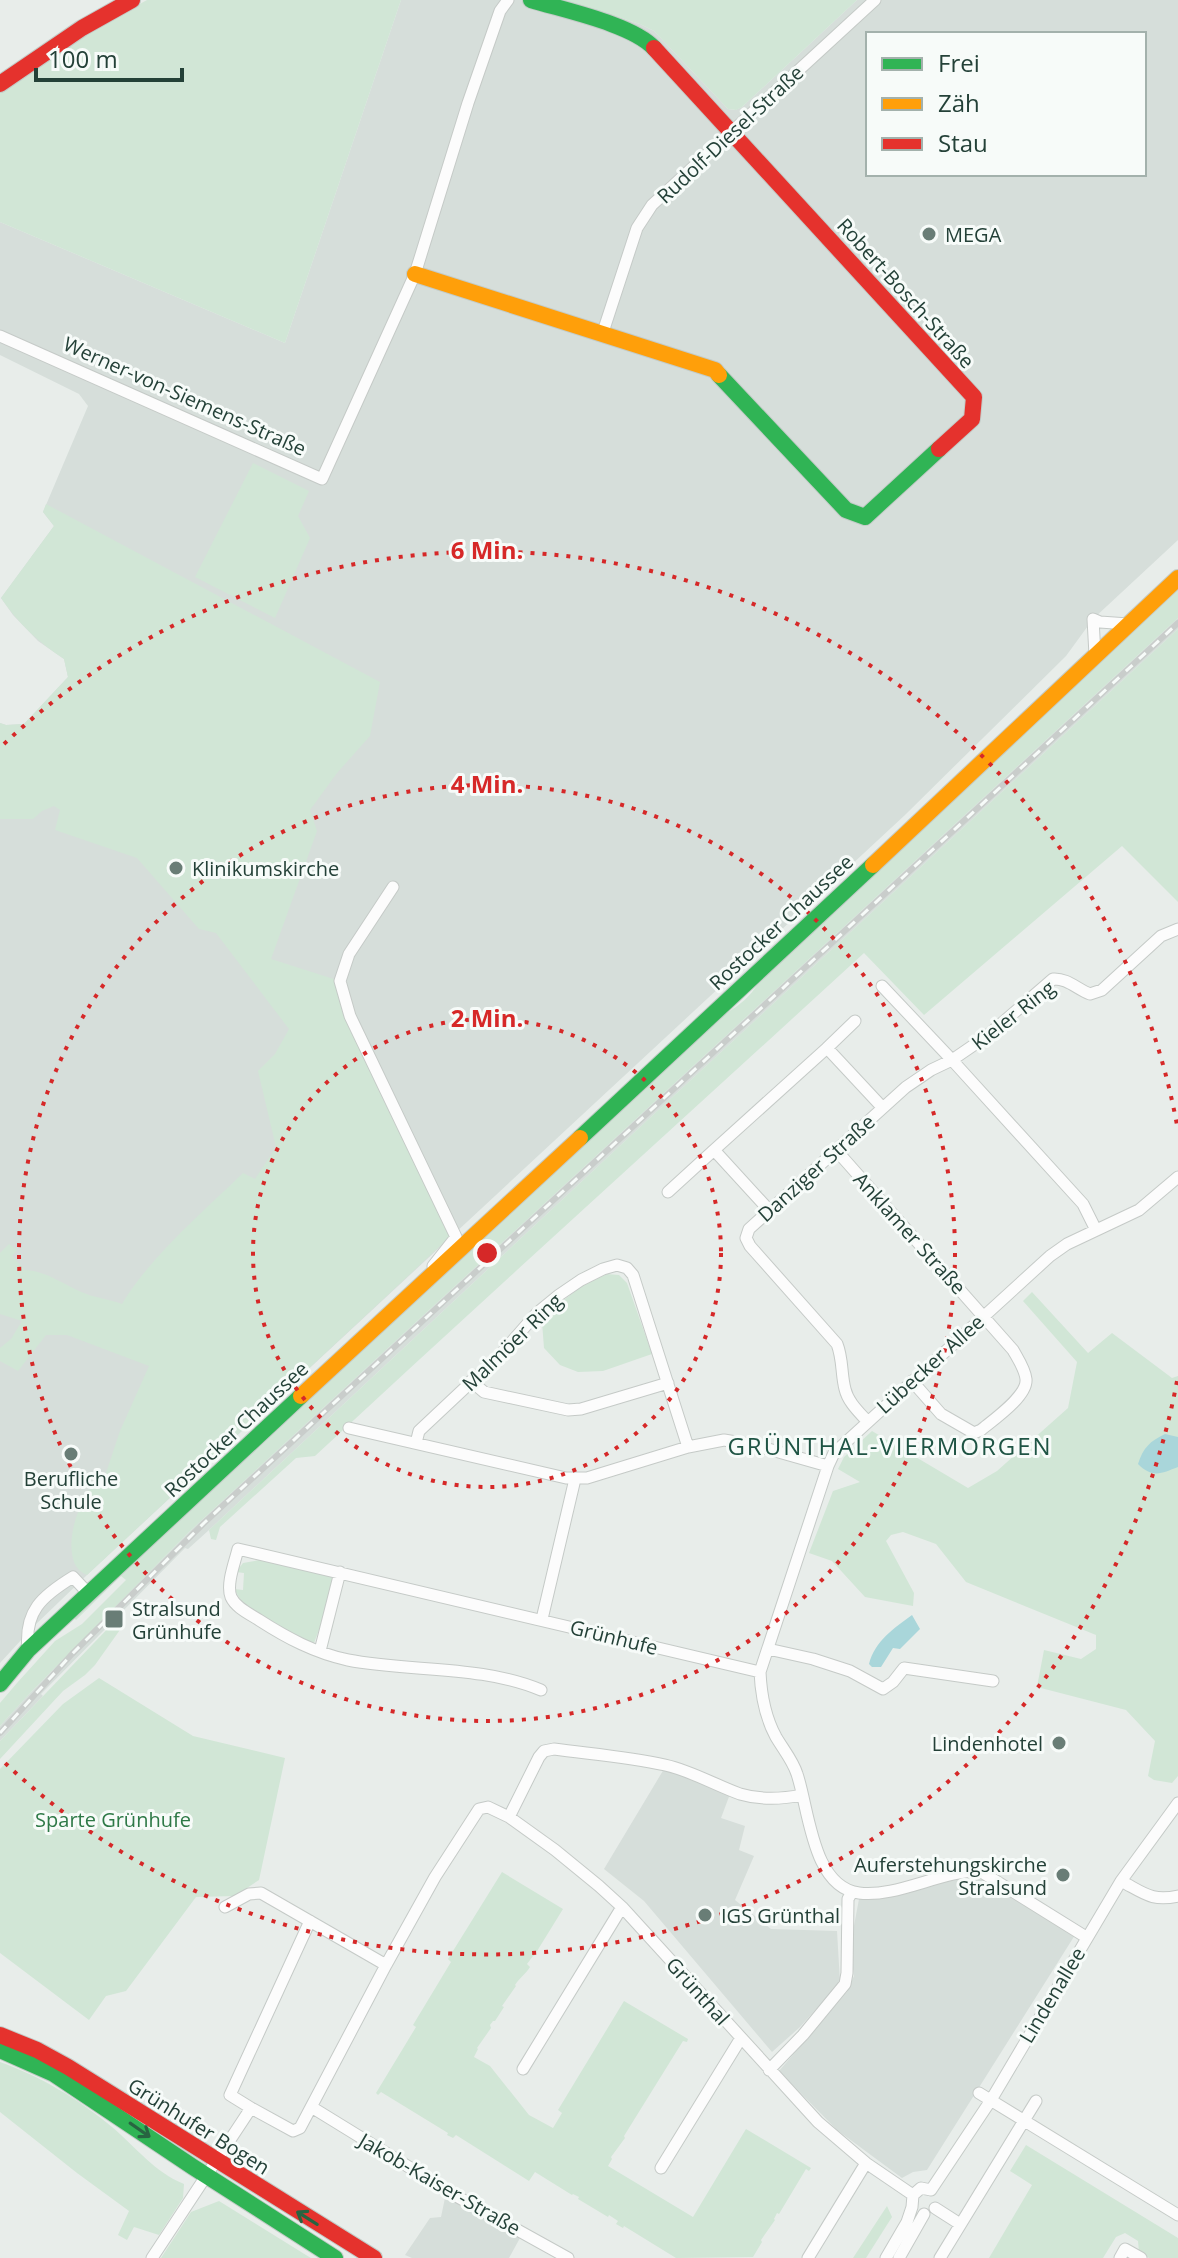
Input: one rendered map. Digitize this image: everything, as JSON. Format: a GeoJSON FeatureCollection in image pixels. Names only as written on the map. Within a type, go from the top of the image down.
{"type":"FeatureCollection","features":[{"type":"Feature","properties":{"kind":"main road"},"geometry":{"type":"LineString","coordinates":[[0,84],[71,35],[132,0]]}},
{"type":"Feature","properties":{"kind":"main road"},"geometry":{"type":"LineString","coordinates":[[531,0],[607,23],[647,41],[730,133]]}},
{"type":"Feature","properties":{"kind":"main road","name":"Robert-Bosch-Straße"},"geometry":{"type":"LineString","coordinates":[[602,335],[715,370],[846,510],[865,517],[972,419],[974,397],[730,133]]}},
{"type":"Feature","properties":{"kind":"main road"},"geometry":{"type":"LineString","coordinates":[[415,274],[602,335]]}},
{"type":"Feature","properties":{"kind":"main road","name":"Rostocker Chaussee"},"geometry":{"type":"LineString","coordinates":[[0,1684],[28,1650],[88,1593],[689,1037],[1178,578]]}},
{"type":"Feature","properties":{"kind":"main road","name":"Grünhufer Bogen"},"geometry":{"type":"LineString","coordinates":[[0,2035],[68,2067],[374,2258]]}},
{"type":"Feature","properties":{"kind":"main road","name":"Grünhufer Bogen"},"geometry":{"type":"LineString","coordinates":[[0,2050],[54,2074],[335,2258]]}},
{"type":"Feature","properties":{"kind":"street","name":"Werner-von-Siemens-Straße"},"geometry":{"type":"LineString","coordinates":[[0,336],[322,479],[415,274],[468,103],[500,11],[508,0]]}},
{"type":"Feature","properties":{"kind":"street","name":"Rudolf-Diesel-Straße"},"geometry":{"type":"LineString","coordinates":[[602,335],[627,255],[643,217],[652,205],[875,0]]}},
{"type":"Feature","properties":{"kind":"street"},"geometry":{"type":"LineString","coordinates":[[1095,655],[1093,619],[1128,624]]}},
{"type":"Feature","properties":{"kind":"street","name":"Rostocker Chaussee"},"geometry":{"type":"LineString","coordinates":[[393,887],[349,954],[340,981],[350,1016],[456,1237],[410,1294]]}},
{"type":"Feature","properties":{"kind":"street","name":"Kieler Ring"},"geometry":{"type":"LineString","coordinates":[[1096,1230],[1083,1204],[952,1060],[987,1036],[1053,979],[1066,980],[1090,994],[1102,990],[1161,936],[1178,929]]}},
{"type":"Feature","properties":{"kind":"street"},"geometry":{"type":"LineString","coordinates":[[882,986],[952,1060]]}},
{"type":"Feature","properties":{"kind":"street"},"geometry":{"type":"LineString","coordinates":[[668,1192],[855,1021]]}},
{"type":"Feature","properties":{"kind":"street"},"geometry":{"type":"LineString","coordinates":[[827,1048],[882,1107]]}},
{"type":"Feature","properties":{"kind":"street","name":"Danziger Straße"},"geometry":{"type":"LineString","coordinates":[[867,1421],[845,1391],[837,1344],[746,1238],[749,1229],[882,1107],[918,1078],[952,1060]]}},
{"type":"Feature","properties":{"kind":"street"},"geometry":{"type":"LineString","coordinates":[[714,1150],[769,1210]]}},
{"type":"Feature","properties":{"kind":"street","name":"Anklamer Straße"},"geometry":{"type":"LineString","coordinates":[[836,1150],[1013,1350],[1027,1381],[1023,1393],[974,1433],[941,1414],[912,1381]]}},
{"type":"Feature","properties":{"kind":"street","name":"Lübecker Allee"},"geometry":{"type":"LineString","coordinates":[[760,1672],[834,1453],[1050,1256],[1067,1244],[1139,1210],[1178,1177]]}},
{"type":"Feature","properties":{"kind":"street","name":"Malmöer Ring"},"geometry":{"type":"LineString","coordinates":[[416,1443],[419,1431],[501,1354],[537,1313],[581,1280],[617,1265],[627,1268],[633,1275],[688,1447]]}},
{"type":"Feature","properties":{"kind":"street"},"geometry":{"type":"LineString","coordinates":[[471,1381],[484,1392],[568,1410],[581,1409],[668,1383]]}},
{"type":"Feature","properties":{"kind":"street"},"geometry":{"type":"LineString","coordinates":[[349,1428],[575,1479],[709,1442],[735,1441],[828,1466]]}},
{"type":"Feature","properties":{"kind":"street"},"geometry":{"type":"LineString","coordinates":[[542,1619],[575,1479]]}},
{"type":"Feature","properties":{"kind":"street","name":"Grünhufe"},"geometry":{"type":"LineString","coordinates":[[541,1690],[491,1677],[348,1660],[293,1642],[239,1607],[232,1598],[230,1588],[238,1549],[760,1672]]}},
{"type":"Feature","properties":{"kind":"street"},"geometry":{"type":"LineString","coordinates":[[320,1651],[340,1572]]}},
{"type":"Feature","properties":{"kind":"street"},"geometry":{"type":"LineString","coordinates":[[28,1650],[27,1637],[33,1609],[73,1577],[88,1593]]}},
{"type":"Feature","properties":{"kind":"street"},"geometry":{"type":"LineString","coordinates":[[768,1649],[850,1671],[883,1689],[904,1668],[993,1681]]}},
{"type":"Feature","properties":{"kind":"street"},"geometry":{"type":"LineString","coordinates":[[760,1672],[767,1717],[797,1774],[814,1842],[833,1878],[852,1892],[871,1893],[980,1871],[1086,1937]]}},
{"type":"Feature","properties":{"kind":"street"},"geometry":{"type":"LineString","coordinates":[[509,1817],[539,1757],[544,1751],[554,1749],[665,1765],[693,1773],[740,1794],[756,1797],[802,1795]]}},
{"type":"Feature","properties":{"kind":"street","name":"Lindenallee"},"geometry":{"type":"LineString","coordinates":[[931,2190],[991,2100],[1121,1881],[1178,1803]]}},
{"type":"Feature","properties":{"kind":"street","name":"Grünthal"},"geometry":{"type":"LineString","coordinates":[[386,1965],[475,1813],[488,1807],[509,1817],[555,1850],[622,1907],[818,2122],[912,2201]]}},
{"type":"Feature","properties":{"kind":"street"},"geometry":{"type":"LineString","coordinates":[[1121,1881],[1151,1898],[1161,1900],[1178,1896]]}},
{"type":"Feature","properties":{"kind":"street"},"geometry":{"type":"LineString","coordinates":[[769,2070],[845,1984],[848,1899],[852,1892]]}},
{"type":"Feature","properties":{"kind":"street"},"geometry":{"type":"LineString","coordinates":[[225,1907],[249,1894],[261,1893],[310,1921],[386,1965],[313,2108],[300,2128],[293,2131],[230,2095],[310,1921]]}},
{"type":"Feature","properties":{"kind":"street"},"geometry":{"type":"LineString","coordinates":[[523,2069],[622,1907]]}},
{"type":"Feature","properties":{"kind":"street"},"geometry":{"type":"LineString","coordinates":[[661,2168],[741,2038]]}},
{"type":"Feature","properties":{"kind":"street"},"geometry":{"type":"LineString","coordinates":[[979,2093],[1178,2215]]}},
{"type":"Feature","properties":{"kind":"street"},"geometry":{"type":"LineString","coordinates":[[940,2258],[1036,2101]]}},
{"type":"Feature","properties":{"kind":"street"},"geometry":{"type":"LineString","coordinates":[[152,2258],[251,2108]]}},
{"type":"Feature","properties":{"kind":"street","name":"Jakob-Kaiser-Straße"},"geometry":{"type":"LineString","coordinates":[[313,2108],[456,2196],[568,2258]]}},
{"type":"Feature","properties":{"kind":"street"},"geometry":{"type":"LineString","coordinates":[[808,2258],[866,2163]]}},
{"type":"Feature","properties":{"kind":"street"},"geometry":{"type":"LineString","coordinates":[[886,2258],[907,2222],[912,2201],[921,2188],[931,2190],[936,2196],[929,2211],[899,2258]]}},
{"type":"Feature","properties":{"kind":"street"},"geometry":{"type":"LineString","coordinates":[[912,2201],[917,2212],[929,2211],[960,2224]]}},
{"type":"Feature","properties":{"kind":"street"},"geometry":{"type":"LineString","coordinates":[[1120,2258],[1125,2249],[1141,2258]]}},
{"type":"Feature","properties":{"kind":"shaded area"},"geometry":{"type":"Polygon","coordinates":[[[401,0],[563,0],[640,24],[654,31],[728,109],[735,110],[742,107],[857,0],[1178,0],[1178,540],[1093,619],[1066,656],[905,815],[87,1575],[0,1663],[0,723],[24,724],[68,677],[64,659],[38,641],[1,598],[54,526],[43,512],[88,406],[79,394],[0,355],[0,222],[285,343],[401,0]]]}},
{"type":"Feature","properties":{"kind":"shaded area"},"geometry":{"type":"Polygon","coordinates":[[[1178,618],[1178,629],[209,1530],[188,1549],[185,1548],[41,1694],[43,1696],[0,1741],[0,1726],[190,1531],[1178,618]]]}},
{"type":"Feature","properties":{"kind":"shaded area","name":"IGS Grünthal"},"geometry":{"type":"Polygon","coordinates":[[[664,1769],[730,1794],[721,1818],[745,1826],[739,1850],[754,1856],[735,1900],[771,1929],[837,1931],[840,1982],[800,2027],[772,2052],[644,1901],[604,1869],[664,1769]]]}},
{"type":"Feature","properties":{"kind":"shaded area"},"geometry":{"type":"Polygon","coordinates":[[[981,1875],[1075,1935],[927,2170],[902,2178],[837,2130],[779,2071],[847,1992],[854,1976],[850,1947],[859,1899],[981,1875]]]}},
{"type":"Feature","properties":{"kind":"shaded area"},"geometry":{"type":"Polygon","coordinates":[[[446,2193],[520,2238],[509,2258],[412,2258],[405,2255],[430,2218],[441,2217],[446,2193]]]}},
{"type":"Feature","properties":{"kind":"green space"},"geometry":{"type":"Polygon","coordinates":[[[147,0],[401,0],[285,343],[0,222],[0,92],[107,22],[147,0]]]}},
{"type":"Feature","properties":{"kind":"green space"},"geometry":{"type":"Polygon","coordinates":[[[563,0],[857,0],[736,110],[728,109],[654,31],[563,0]]]}},
{"type":"Feature","properties":{"kind":"green space"},"geometry":{"type":"Polygon","coordinates":[[[253,463],[309,491],[298,516],[310,538],[275,618],[195,577],[253,463]]]}},
{"type":"Feature","properties":{"kind":"green space"},"geometry":{"type":"Polygon","coordinates":[[[46,504],[380,682],[370,736],[310,810],[317,831],[271,959],[340,981],[454,1233],[87,1575],[80,1571],[72,1556],[72,1536],[79,1510],[75,1504],[105,1476],[120,1431],[149,1366],[67,1335],[46,1335],[18,1371],[0,1361],[0,1348],[11,1339],[22,1321],[0,1314],[0,1253],[9,1244],[17,1250],[12,1256],[25,1270],[41,1273],[84,1293],[122,1304],[147,1269],[178,1236],[243,1173],[255,1179],[276,1147],[258,1071],[275,1054],[289,1029],[216,933],[199,929],[137,858],[55,830],[60,810],[54,806],[33,819],[0,819],[0,723],[24,724],[68,677],[64,659],[29,632],[1,598],[54,526],[43,512],[46,504]]]}},
{"type":"Feature","properties":{"kind":"green space"},"geometry":{"type":"Polygon","coordinates":[[[1178,590],[1178,618],[190,1531],[0,1726],[0,1703],[17,1683],[55,1641],[82,1624],[126,1580],[121,1576],[76,1620],[73,1617],[715,1020],[743,1001],[764,974],[1178,590]]]}},
{"type":"Feature","properties":{"kind":"green space"},"geometry":{"type":"Polygon","coordinates":[[[1178,629],[1178,902],[1122,846],[924,1015],[864,953],[315,1456],[296,1458],[220,1527],[216,1540],[211,1539],[209,1530],[1178,629]]]}},
{"type":"Feature","properties":{"kind":"green space"},"geometry":{"type":"Polygon","coordinates":[[[607,1274],[619,1275],[627,1283],[652,1354],[603,1371],[578,1372],[560,1365],[544,1348],[542,1322],[548,1312],[582,1286],[607,1274]]]}},
{"type":"Feature","properties":{"kind":"green space"},"geometry":{"type":"Polygon","coordinates":[[[1032,1292],[1088,1353],[1112,1333],[1172,1378],[1178,1376],[1178,1776],[1172,1783],[1148,1776],[1155,1741],[1126,1710],[1037,1687],[1044,1650],[1081,1659],[1096,1649],[1096,1635],[966,1582],[936,1544],[903,1532],[891,1535],[886,1541],[914,1593],[913,1606],[865,1597],[832,1561],[809,1553],[833,1491],[860,1482],[838,1469],[844,1457],[872,1431],[968,1488],[997,1471],[1068,1408],[1077,1362],[1023,1301],[1032,1292]]]}},
{"type":"Feature","properties":{"kind":"green space"},"geometry":{"type":"Polygon","coordinates":[[[265,1559],[334,1576],[332,1596],[314,1643],[299,1641],[243,1604],[234,1589],[243,1590],[244,1573],[236,1572],[243,1563],[265,1559]]]}},
{"type":"Feature","properties":{"kind":"green space"},"geometry":{"type":"Polygon","coordinates":[[[115,1621],[122,1627],[95,1665],[63,1691],[0,1759],[0,1741],[115,1621]]]}},
{"type":"Feature","properties":{"kind":"green space","name":"Sparte Grünhufe"},"geometry":{"type":"Polygon","coordinates":[[[99,1678],[193,1736],[285,1758],[259,1880],[235,1896],[196,1897],[126,1991],[106,1996],[89,2020],[0,1953],[0,1769],[63,1704],[99,1678]]]}},
{"type":"Feature","properties":{"kind":"green space"},"geometry":{"type":"Polygon","coordinates":[[[502,1872],[563,1909],[527,1964],[530,1967],[490,2025],[474,2057],[490,2066],[529,2115],[553,2128],[562,2113],[558,2110],[624,2001],[688,2039],[687,2042],[683,2041],[608,2166],[693,2217],[746,2129],[811,2168],[809,2171],[806,2169],[777,2213],[753,2257],[676,2258],[535,2172],[529,2181],[456,2135],[453,2138],[447,2135],[381,2092],[376,2093],[451,1962],[448,1959],[502,1872]]]}},
{"type":"Feature","properties":{"kind":"green space"},"geometry":{"type":"Polygon","coordinates":[[[0,2062],[30,2074],[87,2107],[154,2166],[184,2184],[183,2198],[159,2235],[134,2227],[127,2240],[118,2235],[129,2211],[0,2112],[0,2062]]]}},
{"type":"Feature","properties":{"kind":"green space"},"geometry":{"type":"Polygon","coordinates":[[[1026,2145],[1178,2238],[1178,2258],[1149,2258],[1139,2252],[1138,2241],[1125,2233],[1116,2237],[1103,2258],[989,2258],[1032,2185],[1010,2171],[1026,2145]]]}},
{"type":"Feature","properties":{"kind":"green space"},"geometry":{"type":"Polygon","coordinates":[[[219,2201],[311,2258],[161,2258],[191,2212],[219,2201]]]}},
{"type":"Feature","properties":{"kind":"green space"},"geometry":{"type":"Polygon","coordinates":[[[887,2206],[892,2217],[866,2258],[853,2258],[887,2206]]]}},
{"type":"Feature","properties":{"kind":"water"},"geometry":{"type":"Polygon","coordinates":[[[1165,1434],[1178,1437],[1178,1467],[1158,1473],[1148,1472],[1138,1464],[1140,1458],[1155,1439],[1165,1434]]]}},
{"type":"Feature","properties":{"kind":"water"},"geometry":{"type":"Polygon","coordinates":[[[912,1615],[920,1629],[900,1649],[893,1648],[881,1667],[872,1667],[869,1664],[880,1642],[912,1615]]]}},
{"type":"Feature","properties":{"kind":"railway"},"geometry":{"type":"LineString","coordinates":[[0,1733],[72,1654],[204,1523],[1178,623]]}},
{"type":"Feature","properties":{"kind":"traffic: fast"},"geometry":{"type":"LineString","coordinates":[[531,0],[614,25],[644,39],[654,48]]}},
{"type":"Feature","properties":{"kind":"traffic: fast"},"geometry":{"type":"LineString","coordinates":[[719,375],[846,510],[865,517],[939,449]]}},
{"type":"Feature","properties":{"kind":"traffic: fast"},"geometry":{"type":"LineString","coordinates":[[580,1138],[873,865]]}},
{"type":"Feature","properties":{"kind":"traffic: fast"},"geometry":{"type":"LineString","coordinates":[[0,1684],[28,1650],[301,1396]]}},
{"type":"Feature","properties":{"kind":"traffic: fast"},"geometry":{"type":"LineString","coordinates":[[0,2050],[54,2074],[335,2258]]}},
{"type":"Feature","properties":{"kind":"traffic: slow"},"geometry":{"type":"LineString","coordinates":[[415,274],[715,370],[719,375]]}},
{"type":"Feature","properties":{"kind":"traffic: slow"},"geometry":{"type":"LineString","coordinates":[[873,865],[1178,578]]}},
{"type":"Feature","properties":{"kind":"traffic: slow"},"geometry":{"type":"LineString","coordinates":[[301,1396],[580,1138]]}},
{"type":"Feature","properties":{"kind":"traffic: jam"},"geometry":{"type":"LineString","coordinates":[[0,84],[82,28],[132,0]]}},
{"type":"Feature","properties":{"kind":"traffic: jam"},"geometry":{"type":"LineString","coordinates":[[654,48],[974,397],[972,419],[939,449]]}},
{"type":"Feature","properties":{"kind":"traffic: jam"},"geometry":{"type":"LineString","coordinates":[[0,2035],[68,2067],[374,2258]]}},
{"type":"Feature","properties":{"kind":"place","name":"MEGA"},"geometry":{"type":"Point","coordinates":[929,234]}},
{"type":"Feature","properties":{"kind":"place","name":"Klinikumskirche"},"geometry":{"type":"Point","coordinates":[176,868]}},
{"type":"Feature","properties":{"kind":"place","name":"Berufliche Schule"},"geometry":{"type":"Point","coordinates":[71,1454]}},
{"type":"Feature","properties":{"kind":"place","name":"Stralsund Grünhufe"},"geometry":{"type":"Point","coordinates":[114,1619]}},
{"type":"Feature","properties":{"kind":"place","name":"Lindenhotel"},"geometry":{"type":"Point","coordinates":[1059,1743]}},
{"type":"Feature","properties":{"kind":"place","name":"Auferstehungskirche Stralsund"},"geometry":{"type":"Point","coordinates":[1063,1875]}},
{"type":"Feature","properties":{"kind":"place","name":"IGS Grünthal"},"geometry":{"type":"Point","coordinates":[705,1915]}},
{"type":"Feature","properties":{"kind":"district","name":"GRÜNTHAL-VIERMORGEN"},"geometry":{"type":"Point","coordinates":[890,1445]}}]}
